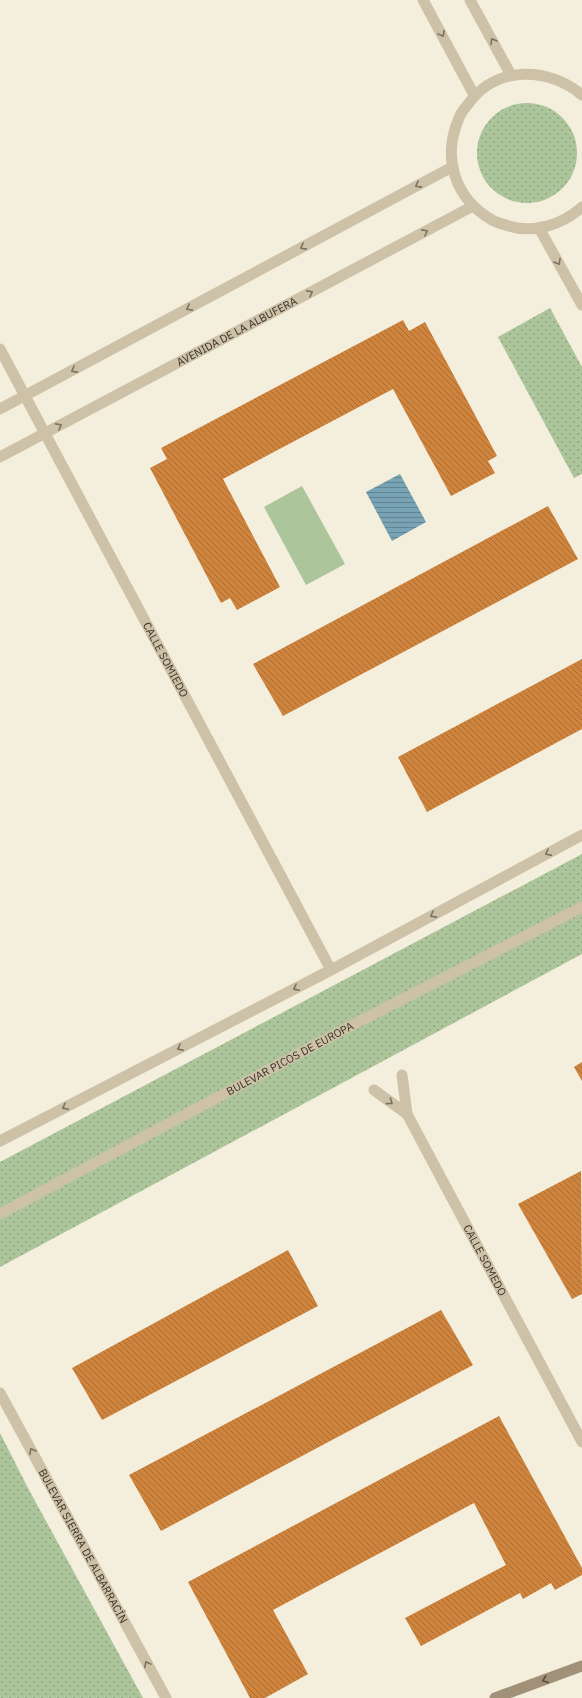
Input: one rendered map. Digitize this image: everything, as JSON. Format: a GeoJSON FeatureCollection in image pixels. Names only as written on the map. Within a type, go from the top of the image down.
{"type":"FeatureCollection","features":[{"type":"Feature","properties":{"kind":"main road"},"geometry":{"type":"LineString","coordinates":[[495,1698],[582,1666]]}},
{"type":"Feature","properties":{"kind":"street"},"geometry":{"type":"LineString","coordinates":[[423,0],[474,96]]}},
{"type":"Feature","properties":{"kind":"street"},"geometry":{"type":"LineString","coordinates":[[470,0],[512,75]]}},
{"type":"Feature","properties":{"kind":"street"},"geometry":{"type":"LineString","coordinates":[[582,96],[571,86],[553,78],[532,74],[512,75],[492,83],[474,96],[459,116],[451,141],[452,167],[460,188],[473,206],[492,221],[515,228],[540,228],[562,221],[582,208]]}},
{"type":"Feature","properties":{"kind":"street"},"geometry":{"type":"LineString","coordinates":[[0,409],[452,167]]}},
{"type":"Feature","properties":{"kind":"street","name":"AVENIDA DE LA ALBUFERA"},"geometry":{"type":"LineString","coordinates":[[0,457],[473,206]]}},
{"type":"Feature","properties":{"kind":"street"},"geometry":{"type":"LineString","coordinates":[[540,228],[582,305]]}},
{"type":"Feature","properties":{"kind":"street","name":"CALLE SOMIEDO"},"geometry":{"type":"LineString","coordinates":[[0,349],[331,970]]}},
{"type":"Feature","properties":{"kind":"street"},"geometry":{"type":"LineString","coordinates":[[0,1141],[331,970],[582,835]]}},
{"type":"Feature","properties":{"kind":"street","name":"BULEVAR PICOS DE EUROPA"},"geometry":{"type":"LineString","coordinates":[[0,1214],[358,1022],[582,906]]}},
{"type":"Feature","properties":{"kind":"street","name":"CALLE SOMEDO"},"geometry":{"type":"LineString","coordinates":[[402,1075],[407,1114],[582,1442]]}},
{"type":"Feature","properties":{"kind":"street"},"geometry":{"type":"LineString","coordinates":[[374,1090],[407,1114]]}},
{"type":"Feature","properties":{"kind":"street","name":"BULEVAR SIERRA DE ALBARRACÍN"},"geometry":{"type":"LineString","coordinates":[[0,1393],[166,1698]]}},
{"type":"Feature","properties":{"kind":"green space"},"geometry":{"type":"Polygon","coordinates":[[[527,103],[537,104],[555,111],[569,125],[576,143],[576,163],[569,181],[555,195],[537,202],[527,203],[517,202],[499,195],[485,181],[478,163],[477,153],[478,143],[485,125],[499,111],[517,104],[527,103]]]}},
{"type":"Feature","properties":{"kind":"green space"},"geometry":{"type":"Polygon","coordinates":[[[550,308],[582,367],[582,474],[574,478],[498,337],[550,308]]]}},
{"type":"Feature","properties":{"kind":"green space"},"geometry":{"type":"Polygon","coordinates":[[[302,486],[345,564],[306,585],[264,507],[302,486]]]}},
{"type":"Feature","properties":{"kind":"green space"},"geometry":{"type":"Polygon","coordinates":[[[582,854],[582,954],[0,1267],[0,1162],[582,854]]]}},
{"type":"Feature","properties":{"kind":"green space"},"geometry":{"type":"Polygon","coordinates":[[[0,1433],[29,1490],[143,1698],[0,1698],[0,1433]]]}},
{"type":"Feature","properties":{"kind":"water"},"geometry":{"type":"Polygon","coordinates":[[[400,474],[426,522],[392,541],[366,492],[400,474]]]}},
{"type":"Feature","properties":{"kind":"building"},"geometry":{"type":"Polygon","coordinates":[[[403,320],[409,331],[425,322],[497,456],[488,461],[495,473],[451,496],[393,389],[223,479],[280,587],[237,610],[230,598],[221,603],[150,468],[167,459],[161,448],[403,320]]]}},
{"type":"Feature","properties":{"kind":"building"},"geometry":{"type":"Polygon","coordinates":[[[548,506],[578,559],[283,716],[253,664],[548,506]]]}},
{"type":"Feature","properties":{"kind":"building"},"geometry":{"type":"Polygon","coordinates":[[[582,659],[582,729],[427,812],[398,757],[582,659]]]}},
{"type":"Feature","properties":{"kind":"building"},"geometry":{"type":"Polygon","coordinates":[[[582,1062],[582,1081],[574,1067],[582,1062]]]}},
{"type":"Feature","properties":{"kind":"building"},"geometry":{"type":"Polygon","coordinates":[[[581,1171],[582,1294],[572,1299],[518,1204],[581,1171]]]}},
{"type":"Feature","properties":{"kind":"building"},"geometry":{"type":"Polygon","coordinates":[[[288,1250],[318,1306],[102,1420],[72,1368],[288,1250]]]}},
{"type":"Feature","properties":{"kind":"building"},"geometry":{"type":"Polygon","coordinates":[[[441,1310],[473,1365],[161,1531],[129,1475],[441,1310]]]}},
{"type":"Feature","properties":{"kind":"building"},"geometry":{"type":"Polygon","coordinates":[[[499,1416],[582,1568],[582,1575],[555,1590],[551,1583],[523,1599],[520,1593],[421,1646],[405,1618],[506,1565],[474,1503],[273,1610],[308,1674],[265,1698],[250,1698],[188,1582],[499,1416]]]}}]}
